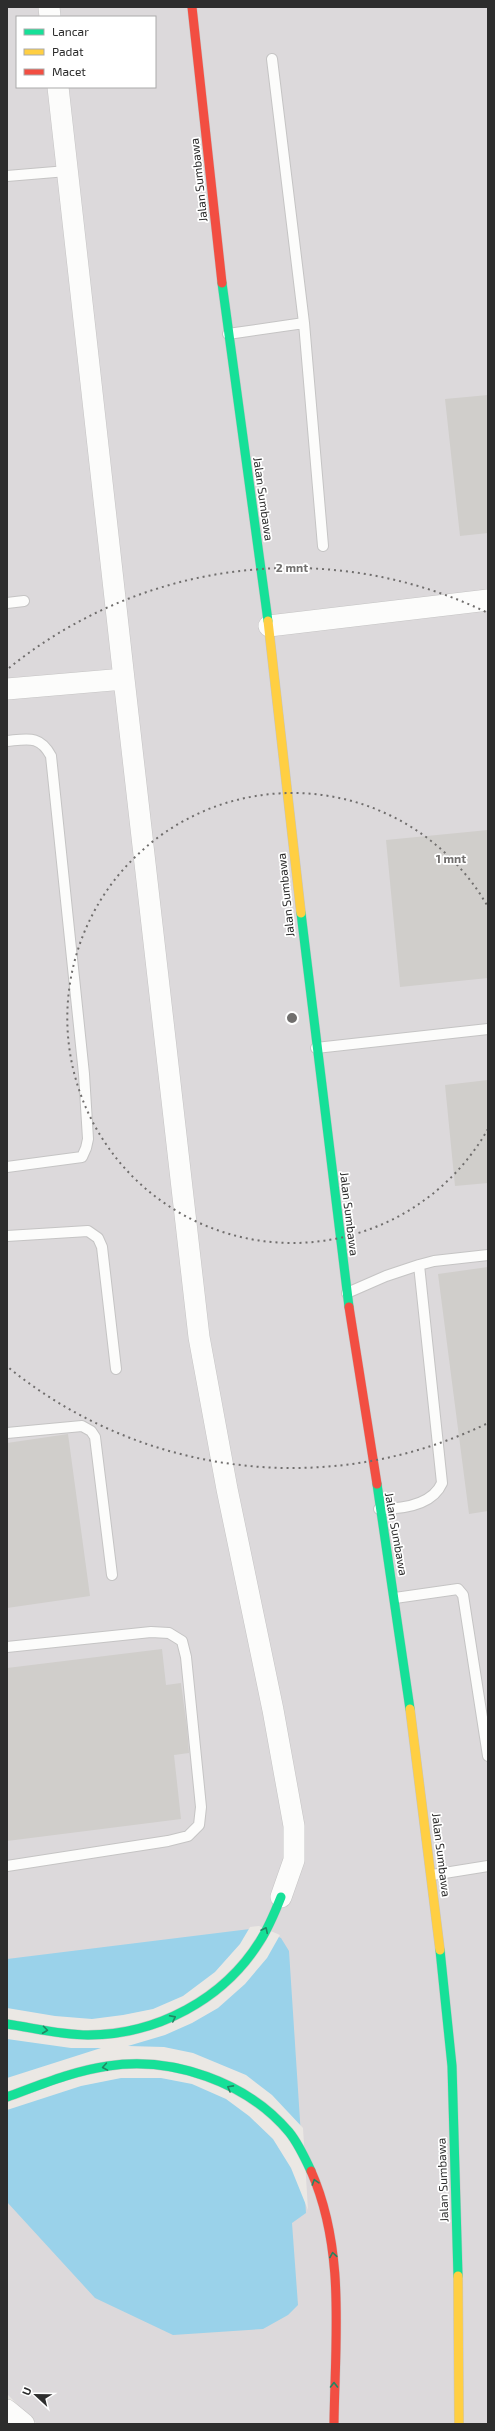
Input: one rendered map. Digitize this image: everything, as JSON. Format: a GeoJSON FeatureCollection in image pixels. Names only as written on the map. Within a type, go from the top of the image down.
{"type":"FeatureCollection","features":[{"type":"Feature","properties":{"kind":"street","name":"Jalan Sumbawa"},"geometry":{"type":"LineString","coordinates":[[192,7],[228,334],[269,626],[316,1048],[347,1293],[379,1509],[395,1598],[432,1874],[452,2066],[460,2331],[459,2424]]}},
{"type":"Feature","properties":{"kind":"street"},"geometry":{"type":"LineString","coordinates":[[7,2024],[88,2035],[128,2031],[164,2022],[196,2006],[227,1981],[258,1946],[281,1897],[294,1860],[294,1826],[273,1710],[227,1489],[199,1337],[58,88]]}},
{"type":"Feature","properties":{"kind":"street"},"geometry":{"type":"LineString","coordinates":[[269,626],[488,600]]}},
{"type":"Feature","properties":{"kind":"street"},"geometry":{"type":"LineString","coordinates":[[7,689],[124,679]]}},
{"type":"Feature","properties":{"kind":"street"},"geometry":{"type":"LineString","coordinates":[[7,2097],[72,2073],[123,2064],[169,2065],[213,2078],[253,2101],[289,2132],[313,2175],[327,2219],[334,2262],[334,2424]]}},
{"type":"Feature","properties":{"kind":"street"},"geometry":{"type":"LineString","coordinates":[[7,2410],[24,2424]]}},
{"type":"Feature","properties":{"kind":"lane"},"geometry":{"type":"LineString","coordinates":[[272,59],[304,323],[323,546]]}},
{"type":"Feature","properties":{"kind":"lane"},"geometry":{"type":"LineString","coordinates":[[7,176],[67,171]]}},
{"type":"Feature","properties":{"kind":"lane"},"geometry":{"type":"LineString","coordinates":[[228,334],[245,330],[304,323]]}},
{"type":"Feature","properties":{"kind":"lane"},"geometry":{"type":"LineString","coordinates":[[7,603],[24,601]]}},
{"type":"Feature","properties":{"kind":"lane"},"geometry":{"type":"LineString","coordinates":[[7,741],[26,739],[40,741],[50,756],[84,1074],[88,1139],[82,1157],[7,1167]]}},
{"type":"Feature","properties":{"kind":"lane"},"geometry":{"type":"LineString","coordinates":[[316,1048],[488,1029]]}},
{"type":"Feature","properties":{"kind":"lane"},"geometry":{"type":"LineString","coordinates":[[7,1236],[88,1231],[98,1238],[102,1247],[116,1369]]}},
{"type":"Feature","properties":{"kind":"lane"},"geometry":{"type":"LineString","coordinates":[[347,1293],[386,1276],[419,1265],[434,1261],[488,1255]]}},
{"type":"Feature","properties":{"kind":"lane"},"geometry":{"type":"LineString","coordinates":[[379,1509],[394,1509],[420,1503],[434,1496],[442,1484],[419,1265]]}},
{"type":"Feature","properties":{"kind":"lane"},"geometry":{"type":"LineString","coordinates":[[7,1433],[82,1426],[91,1431],[95,1437],[112,1575]]}},
{"type":"Feature","properties":{"kind":"lane"},"geometry":{"type":"LineString","coordinates":[[395,1598],[427,1592],[458,1589],[463,1595],[488,1756]]}},
{"type":"Feature","properties":{"kind":"lane"},"geometry":{"type":"LineString","coordinates":[[7,1647],[151,1632],[169,1633],[182,1640],[186,1657],[201,1807],[199,1826],[188,1836],[168,1841],[7,1866]]}},
{"type":"Feature","properties":{"kind":"lane"},"geometry":{"type":"LineString","coordinates":[[432,1874],[488,1866]]}},
{"type":"Feature","properties":{"kind":"shaded area"},"geometry":{"type":"Polygon","coordinates":[[[7,7],[488,7],[488,2424],[37,2424],[7,2394],[7,7]]]}},
{"type":"Feature","properties":{"kind":"water"},"geometry":{"type":"Polygon","coordinates":[[[258,1928],[281,1938],[289,1951],[306,2213],[292,2223],[298,2305],[288,2315],[263,2329],[173,2335],[95,2298],[7,2202],[7,1959],[258,1928]]]}},
{"type":"Feature","properties":{"kind":"pier"},"geometry":{"type":"Polygon","coordinates":[[[259,1926],[280,1935],[267,1958],[245,1984],[218,2008],[192,2023],[165,2035],[128,2046],[164,2047],[193,2053],[246,2075],[272,2095],[303,2128],[308,2210],[291,2168],[273,2139],[249,2116],[226,2099],[192,2084],[161,2078],[121,2078],[81,2086],[7,2110],[7,2078],[101,2048],[71,2048],[7,2039],[7,2008],[55,2016],[92,2019],[153,2009],[183,1996],[215,1972],[240,1944],[250,1927],[259,1926]]]}},
{"type":"Feature","properties":{"kind":"building"},"geometry":{"type":"Polygon","coordinates":[[[488,395],[488,533],[460,536],[445,399],[488,395]]]}},
{"type":"Feature","properties":{"kind":"building"},"geometry":{"type":"Polygon","coordinates":[[[488,830],[488,978],[400,987],[386,840],[488,830]]]}},
{"type":"Feature","properties":{"kind":"building"},"geometry":{"type":"Polygon","coordinates":[[[488,1080],[488,1183],[455,1186],[445,1085],[488,1080]]]}},
{"type":"Feature","properties":{"kind":"building"},"geometry":{"type":"Polygon","coordinates":[[[488,1267],[488,1511],[469,1514],[438,1274],[488,1267]]]}},
{"type":"Feature","properties":{"kind":"building"},"geometry":{"type":"Polygon","coordinates":[[[68,1434],[90,1596],[7,1608],[7,1443],[68,1434]]]}},
{"type":"Feature","properties":{"kind":"building"},"geometry":{"type":"Polygon","coordinates":[[[162,1649],[166,1685],[181,1683],[187,1728],[189,1753],[174,1755],[181,1819],[7,1841],[7,1668],[162,1649]]]}},
{"type":"Feature","properties":{"kind":"traffic: fast"},"geometry":{"type":"LineString","coordinates":[[222,283],[268,621]]}},
{"type":"Feature","properties":{"kind":"traffic: fast"},"geometry":{"type":"LineString","coordinates":[[301,913],[349,1307]]}},
{"type":"Feature","properties":{"kind":"traffic: fast"},"geometry":{"type":"LineString","coordinates":[[377,1484],[410,1709]]}},
{"type":"Feature","properties":{"kind":"traffic: fast"},"geometry":{"type":"LineString","coordinates":[[7,2024],[58,2033],[88,2035],[114,2033],[163,2021],[186,2010],[208,1996],[228,1980],[245,1962],[260,1941],[269,1925],[281,1897]]}},
{"type":"Feature","properties":{"kind":"traffic: fast"},"geometry":{"type":"LineString","coordinates":[[440,1950],[452,2066],[458,2276]]}},
{"type":"Feature","properties":{"kind":"traffic: fast"},"geometry":{"type":"LineString","coordinates":[[7,2097],[44,2083],[95,2068],[132,2064],[157,2065],[182,2069],[207,2076],[230,2087],[252,2099],[272,2114],[292,2136],[311,2171]]}},
{"type":"Feature","properties":{"kind":"traffic: slow"},"geometry":{"type":"LineString","coordinates":[[268,621],[301,913]]}},
{"type":"Feature","properties":{"kind":"traffic: slow"},"geometry":{"type":"LineString","coordinates":[[410,1709],[440,1950]]}},
{"type":"Feature","properties":{"kind":"traffic: slow"},"geometry":{"type":"LineString","coordinates":[[458,2276],[459,2424]]}},
{"type":"Feature","properties":{"kind":"traffic: jam"},"geometry":{"type":"LineString","coordinates":[[192,7],[222,283]]}},
{"type":"Feature","properties":{"kind":"traffic: jam"},"geometry":{"type":"LineString","coordinates":[[349,1307],[377,1484]]}},
{"type":"Feature","properties":{"kind":"traffic: jam"},"geometry":{"type":"LineString","coordinates":[[311,2171],[322,2201],[330,2232],[334,2264],[336,2296],[334,2424]]}}]}
